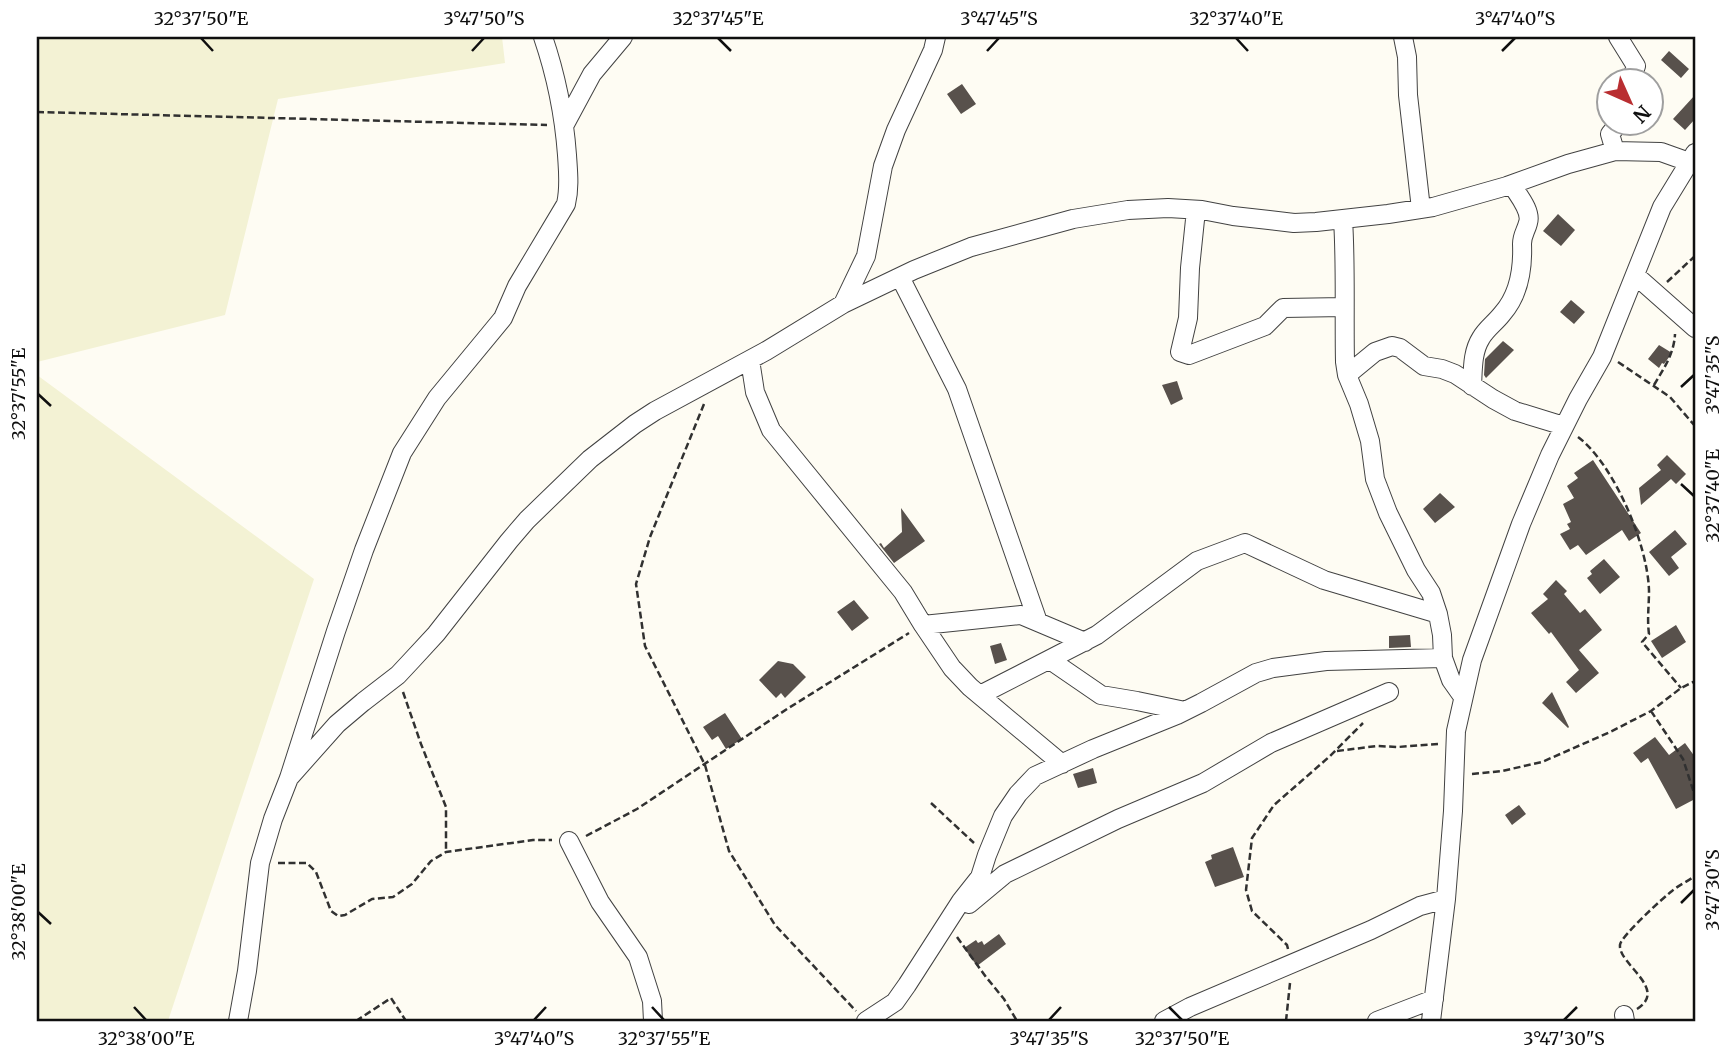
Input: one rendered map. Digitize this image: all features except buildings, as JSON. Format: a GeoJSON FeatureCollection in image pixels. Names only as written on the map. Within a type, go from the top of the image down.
{"type":"FeatureCollection","features":[{"type":"Feature","properties":{"kind":"street"},"geometry":{"type":"LineString","coordinates":[[237,1021],[247,971],[260,863],[332,642],[402,453],[437,398],[503,318],[517,286],[566,204],[569,191],[565,125],[543,37]]}},
{"type":"Feature","properties":{"kind":"street"},"geometry":{"type":"LineString","coordinates":[[565,125],[592,74],[623,37]]}},
{"type":"Feature","properties":{"kind":"street"},"geometry":{"type":"LineString","coordinates":[[843,304],[866,256],[883,166],[896,130],[933,50],[936,37]]}},
{"type":"Feature","properties":{"kind":"street"},"geometry":{"type":"LineString","coordinates":[[1403,37],[1421,209]]}},
{"type":"Feature","properties":{"kind":"street"},"geometry":{"type":"LineString","coordinates":[[1618,37],[1636,66]]}},
{"type":"Feature","properties":{"kind":"street"},"geometry":{"type":"LineString","coordinates":[[1611,136],[1615,151]]}},
{"type":"Feature","properties":{"kind":"street"},"geometry":{"type":"LineString","coordinates":[[289,778],[337,724],[398,675],[436,634],[527,520],[590,459],[655,411],[788,339],[843,304],[900,277],[971,247],[1073,219],[1128,210],[1196,210],[1294,223],[1343,219],[1421,209],[1512,185],[1568,164],[1615,151],[1693,156],[1662,207],[1603,353],[1549,455],[1502,573],[1472,660],[1455,732],[1446,899],[1431,1021]]}},
{"type":"Feature","properties":{"kind":"street"},"geometry":{"type":"LineString","coordinates":[[1472,386],[1474,354],[1480,339],[1503,314],[1514,296],[1519,280],[1523,234],[1529,222],[1528,214],[1512,185]]}},
{"type":"Feature","properties":{"kind":"street"},"geometry":{"type":"LineString","coordinates":[[1196,210],[1188,318],[1180,352],[1189,355],[1265,326],[1283,308],[1344,307]]}},
{"type":"Feature","properties":{"kind":"street"},"geometry":{"type":"LineString","coordinates":[[1343,219],[1347,374],[1370,440],[1375,479],[1416,570],[1431,593],[1442,635],[1443,659],[1451,680],[1464,697]]}},
{"type":"Feature","properties":{"kind":"street"},"geometry":{"type":"LineString","coordinates":[[1635,275],[1695,328]]}},
{"type":"Feature","properties":{"kind":"street"},"geometry":{"type":"LineString","coordinates":[[900,277],[957,389],[1038,622]]}},
{"type":"Feature","properties":{"kind":"street"},"geometry":{"type":"LineString","coordinates":[[1347,374],[1375,352],[1392,346],[1400,348],[1424,366],[1455,374],[1515,411],[1564,426]]}},
{"type":"Feature","properties":{"kind":"street"},"geometry":{"type":"LineString","coordinates":[[750,360],[755,392],[771,430],[904,592],[952,668],[970,687],[1062,764]]}},
{"type":"Feature","properties":{"kind":"street"},"geometry":{"type":"LineString","coordinates":[[980,695],[1097,635],[1197,561],[1245,543],[1324,580],[1438,614]]}},
{"type":"Feature","properties":{"kind":"street"},"geometry":{"type":"LineString","coordinates":[[923,625],[1021,615],[1085,642]]}},
{"type":"Feature","properties":{"kind":"street"},"geometry":{"type":"LineString","coordinates":[[862,1017],[895,1002],[980,877],[1003,816],[1035,776],[1185,711],[1256,673],[1273,668],[1326,661],[1443,659]]}},
{"type":"Feature","properties":{"kind":"street"},"geometry":{"type":"LineString","coordinates":[[1050,660],[1101,695],[1185,711]]}},
{"type":"Feature","properties":{"kind":"street"},"geometry":{"type":"LineString","coordinates":[[948,922],[1004,874],[1203,783],[1272,743],[1389,692]]}},
{"type":"Feature","properties":{"kind":"street"},"geometry":{"type":"LineString","coordinates":[[569,841],[600,902],[638,957],[652,1001],[653,1021]]}},
{"type":"Feature","properties":{"kind":"street"},"geometry":{"type":"LineString","coordinates":[[1164,1021],[1190,1007],[1371,930],[1420,906],[1446,899]]}},
{"type":"Feature","properties":{"kind":"street"},"geometry":{"type":"LineString","coordinates":[[1377,1021],[1434,999]]}},
{"type":"Feature","properties":{"kind":"path"},"geometry":{"type":"LineString","coordinates":[[37,112],[565,125]]}},
{"type":"Feature","properties":{"kind":"path"},"geometry":{"type":"LineString","coordinates":[[1658,295],[1674,275],[1695,256]]}},
{"type":"Feature","properties":{"kind":"path"},"geometry":{"type":"LineString","coordinates":[[1654,385],[1671,357],[1676,330]]}},
{"type":"Feature","properties":{"kind":"path"},"geometry":{"type":"LineString","coordinates":[[1603,353],[1654,385],[1679,405],[1695,426]]}},
{"type":"Feature","properties":{"kind":"path"},"geometry":{"type":"LineString","coordinates":[[714,378],[650,537],[636,584],[645,646],[705,765],[729,851],[775,925],[862,1017]]}},
{"type":"Feature","properties":{"kind":"path"},"geometry":{"type":"LineString","coordinates":[[1564,426],[1596,456],[1633,520],[1645,560],[1649,590],[1649,634],[1642,642],[1681,688]]}},
{"type":"Feature","properties":{"kind":"path"},"geometry":{"type":"LineString","coordinates":[[260,863],[307,863],[316,872],[331,911],[338,916],[345,915],[372,899],[393,898],[412,884],[431,861],[446,852],[533,839],[569,841],[592,834],[637,809],[787,709],[923,625]]}},
{"type":"Feature","properties":{"kind":"path"},"geometry":{"type":"LineString","coordinates":[[398,675],[446,807],[446,852]]}},
{"type":"Feature","properties":{"kind":"path"},"geometry":{"type":"LineString","coordinates":[[1454,776],[1502,771],[1542,762],[1651,711],[1681,688],[1695,681]]}},
{"type":"Feature","properties":{"kind":"path"},"geometry":{"type":"LineString","coordinates":[[1651,711],[1683,759],[1695,796]]}},
{"type":"Feature","properties":{"kind":"path"},"geometry":{"type":"LineString","coordinates":[[1286,1021],[1291,964],[1287,945],[1252,911],[1246,890],[1252,838],[1275,805],[1336,751],[1363,722]]}},
{"type":"Feature","properties":{"kind":"path"},"geometry":{"type":"LineString","coordinates":[[1336,751],[1455,742]]}},
{"type":"Feature","properties":{"kind":"path"},"geometry":{"type":"LineString","coordinates":[[931,803],[987,855]]}},
{"type":"Feature","properties":{"kind":"path"},"geometry":{"type":"LineString","coordinates":[[1625,1018],[1647,998],[1643,981],[1624,957],[1619,948],[1620,942],[1672,891],[1695,876]]}},
{"type":"Feature","properties":{"kind":"path"},"geometry":{"type":"LineString","coordinates":[[948,922],[1017,1021]]}},
{"type":"Feature","properties":{"kind":"path"},"geometry":{"type":"LineString","coordinates":[[356,1021],[391,998],[406,1021]]}},
{"type":"Feature","properties":{"kind":"green space"},"geometry":{"type":"Polygon","coordinates":[[[37,37],[502,37],[505,63],[278,99],[225,315],[37,362],[37,37]]]}},
{"type":"Feature","properties":{"kind":"green space"},"geometry":{"type":"Polygon","coordinates":[[[37,375],[314,579],[168,1021],[37,1021],[37,375]]]}}]}
